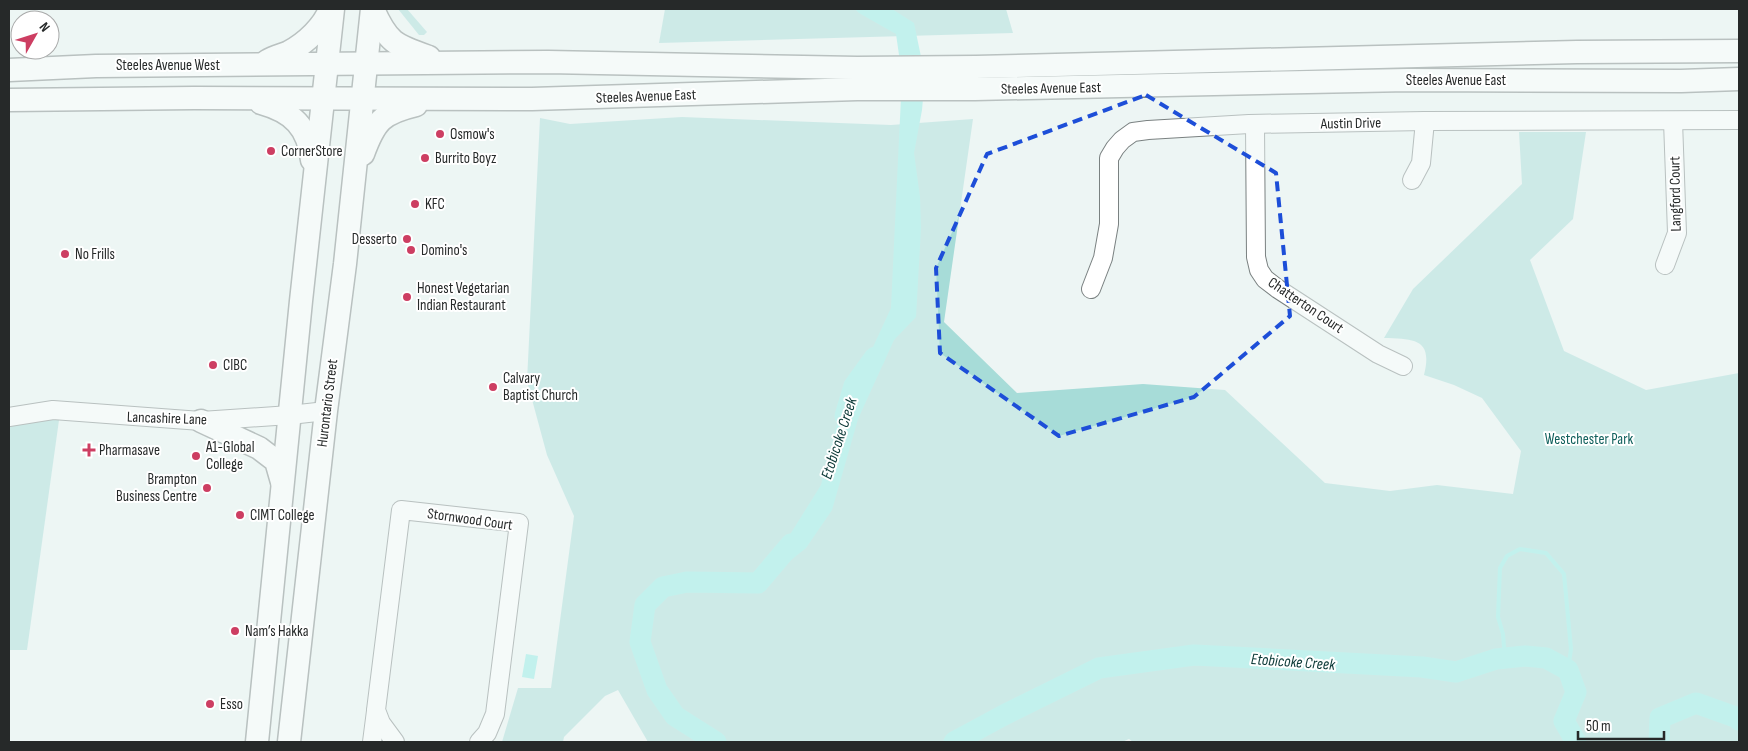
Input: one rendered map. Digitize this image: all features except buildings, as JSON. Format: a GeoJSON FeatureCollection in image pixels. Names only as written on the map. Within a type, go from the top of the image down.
{"type":"FeatureCollection","features":[{"type":"Feature","properties":{"kind":"main road"},"geometry":{"type":"LineString","coordinates":[[257,742],[301,301],[328,64],[332,9]]}},
{"type":"Feature","properties":{"kind":"main road"},"geometry":{"type":"LineString","coordinates":[[262,64],[290,52],[308,39],[332,9]]}},
{"type":"Feature","properties":{"kind":"main road"},"geometry":{"type":"LineString","coordinates":[[372,9],[381,28],[400,47],[444,63]]}},
{"type":"Feature","properties":{"kind":"main road","name":"Hurontario Street"},"geometry":{"type":"LineString","coordinates":[[288,742],[372,9]]}},
{"type":"Feature","properties":{"kind":"main road","name":"Steeles Avenue East"},"geometry":{"type":"LineString","coordinates":[[324,99],[532,99],[857,78],[976,67],[1577,52],[1739,51]]}},
{"type":"Feature","properties":{"kind":"main road","name":"Steeles Avenue East"},"geometry":{"type":"LineString","coordinates":[[328,64],[548,62],[857,78],[975,89],[1408,80],[1739,80]]}},
{"type":"Feature","properties":{"kind":"main road","name":"Steeles Avenue West"},"geometry":{"type":"LineString","coordinates":[[9,70],[96,66],[328,64]]}},
{"type":"Feature","properties":{"kind":"main road"},"geometry":{"type":"LineString","coordinates":[[9,94],[22,85],[35,69]]}},
{"type":"Feature","properties":{"kind":"main road"},"geometry":{"type":"LineString","coordinates":[[244,98],[276,107],[301,125],[310,148],[315,180]]}},
{"type":"Feature","properties":{"kind":"main road"},"geometry":{"type":"LineString","coordinates":[[9,100],[324,99]]}},
{"type":"Feature","properties":{"kind":"main road"},"geometry":{"type":"LineString","coordinates":[[354,178],[372,130],[379,122],[389,113],[408,106],[439,99]]}},
{"type":"Feature","properties":{"kind":"main road"},"geometry":{"type":"LineString","coordinates":[[201,420],[259,448],[276,461],[283,483]]}},
{"type":"Feature","properties":{"kind":"street","name":"Austin Drive"},"geometry":{"type":"LineString","coordinates":[[1091,289],[1103,258],[1109,224],[1109,158],[1114,148],[1132,132],[1255,125],[1425,121],[1739,120]]}},
{"type":"Feature","properties":{"kind":"street"},"geometry":{"type":"LineString","coordinates":[[1412,180],[1421,163],[1425,121]]}},
{"type":"Feature","properties":{"kind":"street","name":"Langford Court"},"geometry":{"type":"LineString","coordinates":[[1665,265],[1677,233],[1673,121]]}},
{"type":"Feature","properties":{"kind":"street","name":"Chatterton Court"},"geometry":{"type":"LineString","coordinates":[[1255,125],[1255,245],[1259,270],[1265,279],[1286,294],[1378,354],[1403,366]]}},
{"type":"Feature","properties":{"kind":"street","name":"Lancashire Lane"},"geometry":{"type":"LineString","coordinates":[[9,417],[53,410],[201,420],[326,411]]}},
{"type":"Feature","properties":{"kind":"street","name":"Stornwood Court"},"geometry":{"type":"LineString","coordinates":[[372,742],[401,510],[519,523],[494,714],[487,733],[480,742]]}},
{"type":"Feature","properties":{"kind":"street"},"geometry":{"type":"LineString","coordinates":[[376,710],[381,723],[394,742]]}},
{"type":"Feature","properties":{"kind":"highlighted area"},"geometry":{"type":"Polygon","coordinates":[[[1146,95],[1276,173],[1290,316],[1194,397],[1059,436],[940,353],[936,268],[987,154],[1146,95]]]}},
{"type":"Feature","properties":{"kind":"green space"},"geometry":{"type":"Polygon","coordinates":[[[398,9],[407,9],[427,32],[424,35],[419,35],[398,9]]]}},
{"type":"Feature","properties":{"kind":"green space"},"geometry":{"type":"Polygon","coordinates":[[[665,9],[1006,9],[1013,33],[659,43],[665,9]]]}},
{"type":"Feature","properties":{"kind":"green space","name":"Westchester Park"},"geometry":{"type":"Polygon","coordinates":[[[682,117],[891,125],[973,119],[944,322],[1017,393],[1143,384],[1225,390],[1325,483],[1390,491],[1437,485],[1513,494],[1521,451],[1482,398],[1454,385],[1424,375],[1426,354],[1419,343],[1405,339],[1384,338],[1413,289],[1522,184],[1519,132],[1586,132],[1573,219],[1530,260],[1564,351],[1646,390],[1739,373],[1739,742],[1133,742],[1129,739],[1122,742],[648,742],[618,690],[605,696],[564,737],[563,742],[502,742],[518,688],[551,688],[574,516],[547,455],[527,381],[540,118],[570,124],[682,117]]]}},
{"type":"Feature","properties":{"kind":"green space"},"geometry":{"type":"Polygon","coordinates":[[[60,413],[27,650],[9,650],[9,422],[60,413]]]}},
{"type":"Feature","properties":{"kind":"water"},"geometry":{"type":"Polygon","coordinates":[[[855,9],[892,9],[914,23],[925,76],[922,110],[914,153],[920,197],[921,228],[916,317],[894,340],[858,419],[832,510],[806,548],[776,572],[771,565],[821,485],[842,404],[856,384],[891,308],[902,76],[896,34],[855,9]]]}},
{"type":"Feature","properties":{"kind":"water"},"geometry":{"type":"Polygon","coordinates":[[[526,654],[538,656],[534,679],[522,677],[526,654]]]}},
{"type":"Feature","properties":{"kind":"waterway","name":"Etobicoke Creek"},"geometry":{"type":"LineString","coordinates":[[845,416],[854,386],[875,357]]}},
{"type":"Feature","properties":{"kind":"waterway","name":"Etobicoke Creek"},"geometry":{"type":"LineString","coordinates":[[716,742],[675,716],[657,690],[640,642],[645,605],[663,587],[687,582],[758,583],[791,544]]}},
{"type":"Feature","properties":{"kind":"waterway"},"geometry":{"type":"LineString","coordinates":[[1505,659],[1503,634],[1498,617],[1500,568],[1507,556],[1520,549],[1546,553],[1564,574],[1571,649],[1568,670]]}},
{"type":"Feature","properties":{"kind":"waterway","name":"Etobicoke Creek"},"geometry":{"type":"LineString","coordinates":[[954,742],[1099,668],[1194,655],[1422,667],[1456,672],[1496,659],[1525,656],[1546,658],[1568,670],[1576,692],[1564,721],[1576,742]]}},
{"type":"Feature","properties":{"kind":"waterway","name":"Etobicoke Creek"},"geometry":{"type":"LineString","coordinates":[[1659,742],[1660,718],[1696,703],[1739,720]]}},
{"type":"Feature","properties":{"kind":"place","name":"Osmow's"},"geometry":{"type":"Point","coordinates":[440,134]}},
{"type":"Feature","properties":{"kind":"place","name":"CornerStore"},"geometry":{"type":"Point","coordinates":[271,151]}},
{"type":"Feature","properties":{"kind":"place","name":"Burrito Boyz"},"geometry":{"type":"Point","coordinates":[425,158]}},
{"type":"Feature","properties":{"kind":"place","name":"KFC"},"geometry":{"type":"Point","coordinates":[415,204]}},
{"type":"Feature","properties":{"kind":"place","name":"Desserto"},"geometry":{"type":"Point","coordinates":[407,239]}},
{"type":"Feature","properties":{"kind":"place","name":"Domino's"},"geometry":{"type":"Point","coordinates":[411,250]}},
{"type":"Feature","properties":{"kind":"place","name":"No Frills"},"geometry":{"type":"Point","coordinates":[65,254]}},
{"type":"Feature","properties":{"kind":"place","name":"Honest Vegetarian Indian Restaurant"},"geometry":{"type":"Point","coordinates":[407,297]}},
{"type":"Feature","properties":{"kind":"place","name":"CIBC"},"geometry":{"type":"Point","coordinates":[213,365]}},
{"type":"Feature","properties":{"kind":"place","name":"Calvary Baptist Church"},"geometry":{"type":"Point","coordinates":[493,387]}},
{"type":"Feature","properties":{"kind":"place","name":"Pharmasave"},"geometry":{"type":"Point","coordinates":[89,450]}},
{"type":"Feature","properties":{"kind":"place","name":"A1-Global College"},"geometry":{"type":"Point","coordinates":[196,456]}},
{"type":"Feature","properties":{"kind":"place","name":"Brampton Business Centre"},"geometry":{"type":"Point","coordinates":[207,488]}},
{"type":"Feature","properties":{"kind":"place","name":"CIMT College"},"geometry":{"type":"Point","coordinates":[240,515]}},
{"type":"Feature","properties":{"kind":"place","name":"Nam’s Hakka"},"geometry":{"type":"Point","coordinates":[235,631]}},
{"type":"Feature","properties":{"kind":"place","name":"Esso"},"geometry":{"type":"Point","coordinates":[210,704]}}]}
